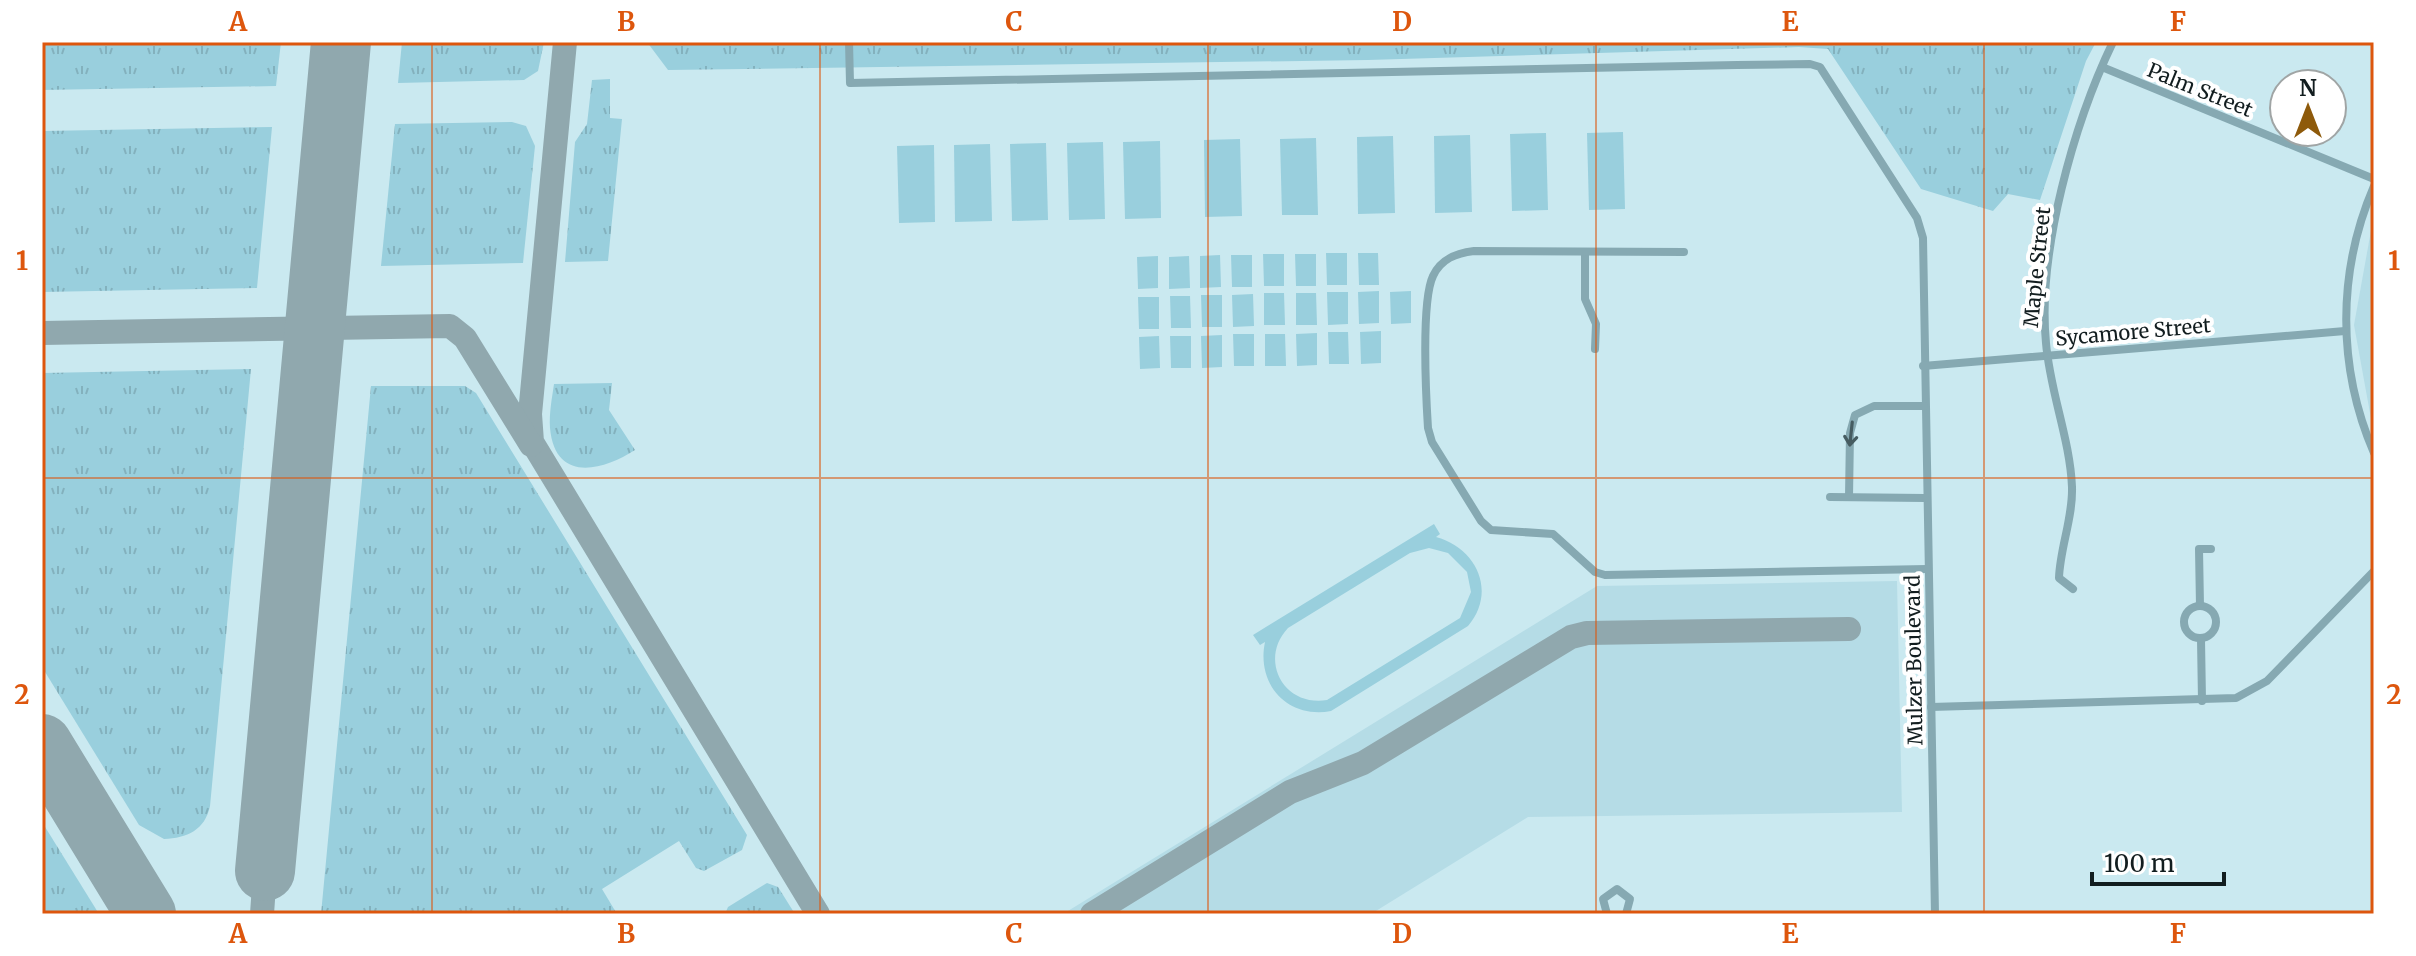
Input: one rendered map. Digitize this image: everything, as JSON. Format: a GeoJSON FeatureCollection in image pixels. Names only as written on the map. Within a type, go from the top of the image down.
{"type":"FeatureCollection","features":[{"type":"Feature","properties":{"kind":"street","name":"Mulzer Boulevard"},"geometry":{"type":"LineString","coordinates":[[849,42],[850,83],[1816,65],[1853,114],[1920,225],[1924,248],[1925,498],[1935,914]]}},
{"type":"Feature","properties":{"kind":"street","name":"Maple Street"},"geometry":{"type":"LineString","coordinates":[[2073,589],[2059,578],[2072,486],[2047,355],[2046,304],[2057,213],[2079,129],[2113,42]]}},
{"type":"Feature","properties":{"kind":"street","name":"Palm Street"},"geometry":{"type":"LineString","coordinates":[[2102,67],[2374,179]]}},
{"type":"Feature","properties":{"kind":"street"},"geometry":{"type":"LineString","coordinates":[[2374,186],[2351,258],[2345,331],[2351,383],[2374,453]]}},
{"type":"Feature","properties":{"kind":"street"},"geometry":{"type":"LineString","coordinates":[[1684,252],[1463,252],[1444,261],[1432,277],[1428,296],[1429,434],[1487,526],[1504,533],[1553,534],[1595,572],[1605,575],[1927,569]]}},
{"type":"Feature","properties":{"kind":"street"},"geometry":{"type":"LineString","coordinates":[[1585,252],[1585,299],[1596,324],[1595,349]]}},
{"type":"Feature","properties":{"kind":"street","name":"Sycamore Street"},"geometry":{"type":"LineString","coordinates":[[1923,366],[2345,331]]}},
{"type":"Feature","properties":{"kind":"street"},"geometry":{"type":"LineString","coordinates":[[1849,497],[1850,433],[1855,415],[1874,406],[1924,406]]}},
{"type":"Feature","properties":{"kind":"street"},"geometry":{"type":"LineString","coordinates":[[1830,497],[1925,498]]}},
{"type":"Feature","properties":{"kind":"street"},"geometry":{"type":"LineString","coordinates":[[2200,606],[2199,549],[2211,549]]}},
{"type":"Feature","properties":{"kind":"street"},"geometry":{"type":"LineString","coordinates":[[1931,707],[2236,698],[2260,687],[2374,571]]}},
{"type":"Feature","properties":{"kind":"street"},"geometry":{"type":"LineString","coordinates":[[2200,606],[2212,610],[2217,624],[2212,634],[2201,639],[2189,634],[2184,622],[2188,611],[2200,606]]}},
{"type":"Feature","properties":{"kind":"street"},"geometry":{"type":"LineString","coordinates":[[2201,639],[2202,701]]}},
{"type":"Feature","properties":{"kind":"street"},"geometry":{"type":"LineString","coordinates":[[1607,914],[1603,899],[1617,889],[1630,899],[1627,914]]}},
{"type":"Feature","properties":{"kind":"shaded area"},"geometry":{"type":"Polygon","coordinates":[[[2374,214],[2374,435],[2354,325],[2374,214]]]}},
{"type":"Feature","properties":{"kind":"shaded area"},"geometry":{"type":"Polygon","coordinates":[[[1897,581],[1902,812],[1528,817],[1371,914],[1063,914],[1597,586],[1897,581]]]}},
{"type":"Feature","properties":{"kind":"green space"},"geometry":{"type":"Polygon","coordinates":[[[42,42],[281,42],[276,86],[42,90],[42,42]]]}},
{"type":"Feature","properties":{"kind":"green space"},"geometry":{"type":"Polygon","coordinates":[[[402,42],[544,42],[538,71],[524,80],[398,83],[402,42]]]}},
{"type":"Feature","properties":{"kind":"green space"},"geometry":{"type":"Polygon","coordinates":[[[647,42],[2096,42],[2086,61],[2040,200],[2008,194],[1993,211],[1921,189],[1828,49],[1799,47],[1368,60],[668,70],[647,42]]]}},
{"type":"Feature","properties":{"kind":"green space"},"geometry":{"type":"Polygon","coordinates":[[[610,79],[610,118],[622,119],[608,261],[565,262],[575,142],[587,124],[592,80],[610,79]]]}},
{"type":"Feature","properties":{"kind":"green space"},"geometry":{"type":"Polygon","coordinates":[[[512,122],[526,126],[535,146],[523,263],[381,266],[395,124],[512,122]]]}},
{"type":"Feature","properties":{"kind":"green space"},"geometry":{"type":"Polygon","coordinates":[[[272,127],[257,288],[42,292],[42,131],[272,127]]]}},
{"type":"Feature","properties":{"kind":"green space"},"geometry":{"type":"Polygon","coordinates":[[[1623,132],[1625,209],[1589,210],[1587,133],[1623,132]]]}},
{"type":"Feature","properties":{"kind":"green space"},"geometry":{"type":"Polygon","coordinates":[[[1546,133],[1548,210],[1512,211],[1510,134],[1546,133]]]}},
{"type":"Feature","properties":{"kind":"green space"},"geometry":{"type":"Polygon","coordinates":[[[1470,135],[1472,212],[1435,213],[1434,136],[1470,135]]]}},
{"type":"Feature","properties":{"kind":"green space"},"geometry":{"type":"Polygon","coordinates":[[[1393,136],[1395,213],[1358,214],[1357,137],[1393,136]]]}},
{"type":"Feature","properties":{"kind":"green space"},"geometry":{"type":"Polygon","coordinates":[[[1316,138],[1318,215],[1282,215],[1280,139],[1316,138]]]}},
{"type":"Feature","properties":{"kind":"green space"},"geometry":{"type":"Polygon","coordinates":[[[1240,139],[1242,216],[1205,217],[1204,140],[1240,139]]]}},
{"type":"Feature","properties":{"kind":"green space"},"geometry":{"type":"Polygon","coordinates":[[[1160,141],[1161,218],[1125,219],[1123,142],[1160,141]]]}},
{"type":"Feature","properties":{"kind":"green space"},"geometry":{"type":"Polygon","coordinates":[[[1103,142],[1105,219],[1069,220],[1067,143],[1103,142]]]}},
{"type":"Feature","properties":{"kind":"green space"},"geometry":{"type":"Polygon","coordinates":[[[1046,143],[1048,220],[1012,221],[1010,144],[1046,143]]]}},
{"type":"Feature","properties":{"kind":"green space"},"geometry":{"type":"Polygon","coordinates":[[[990,144],[992,221],[955,222],[954,145],[990,144]]]}},
{"type":"Feature","properties":{"kind":"green space"},"geometry":{"type":"Polygon","coordinates":[[[934,145],[935,222],[899,223],[897,146],[934,145]]]}},
{"type":"Feature","properties":{"kind":"green space"},"geometry":{"type":"Polygon","coordinates":[[[1326,253],[1347,253],[1347,285],[1327,285],[1326,253]]]}},
{"type":"Feature","properties":{"kind":"green space"},"geometry":{"type":"Polygon","coordinates":[[[1358,253],[1378,253],[1379,285],[1359,285],[1358,253]]]}},
{"type":"Feature","properties":{"kind":"green space"},"geometry":{"type":"Polygon","coordinates":[[[1263,254],[1284,254],[1284,286],[1264,286],[1263,254]]]}},
{"type":"Feature","properties":{"kind":"green space"},"geometry":{"type":"Polygon","coordinates":[[[1295,254],[1316,254],[1316,286],[1296,286],[1295,254]]]}},
{"type":"Feature","properties":{"kind":"green space"},"geometry":{"type":"Polygon","coordinates":[[[1220,255],[1221,287],[1200,288],[1200,256],[1220,255]]]}},
{"type":"Feature","properties":{"kind":"green space"},"geometry":{"type":"Polygon","coordinates":[[[1231,255],[1252,255],[1252,287],[1232,287],[1231,255]]]}},
{"type":"Feature","properties":{"kind":"green space"},"geometry":{"type":"Polygon","coordinates":[[[1158,256],[1158,288],[1138,289],[1137,257],[1158,256]]]}},
{"type":"Feature","properties":{"kind":"green space"},"geometry":{"type":"Polygon","coordinates":[[[1189,256],[1190,288],[1169,289],[1169,257],[1189,256]]]}},
{"type":"Feature","properties":{"kind":"green space"},"geometry":{"type":"Polygon","coordinates":[[[1379,291],[1379,323],[1359,324],[1358,292],[1379,291]]]}},
{"type":"Feature","properties":{"kind":"green space"},"geometry":{"type":"Polygon","coordinates":[[[1411,291],[1411,323],[1391,324],[1390,292],[1411,291]]]}},
{"type":"Feature","properties":{"kind":"green space"},"geometry":{"type":"Polygon","coordinates":[[[1327,292],[1348,292],[1348,324],[1328,325],[1327,292]]]}},
{"type":"Feature","properties":{"kind":"green space"},"geometry":{"type":"Polygon","coordinates":[[[1264,293],[1284,293],[1285,325],[1264,325],[1264,293]]]}},
{"type":"Feature","properties":{"kind":"green space"},"geometry":{"type":"Polygon","coordinates":[[[1296,293],[1316,293],[1317,325],[1296,325],[1296,293]]]}},
{"type":"Feature","properties":{"kind":"green space"},"geometry":{"type":"Polygon","coordinates":[[[1253,294],[1254,326],[1233,327],[1232,295],[1253,294]]]}},
{"type":"Feature","properties":{"kind":"green space"},"geometry":{"type":"Polygon","coordinates":[[[1201,295],[1222,295],[1222,327],[1202,327],[1201,295]]]}},
{"type":"Feature","properties":{"kind":"green space"},"geometry":{"type":"Polygon","coordinates":[[[1170,296],[1190,296],[1191,328],[1171,328],[1170,296]]]}},
{"type":"Feature","properties":{"kind":"green space"},"geometry":{"type":"Polygon","coordinates":[[[1138,297],[1159,297],[1159,329],[1139,329],[1138,297]]]}},
{"type":"Feature","properties":{"kind":"green space"},"geometry":{"type":"Polygon","coordinates":[[[1381,331],[1381,363],[1361,364],[1360,332],[1381,331]]]}},
{"type":"Feature","properties":{"kind":"green space"},"geometry":{"type":"Polygon","coordinates":[[[1328,332],[1348,332],[1349,364],[1329,364],[1328,332]]]}},
{"type":"Feature","properties":{"kind":"green space"},"geometry":{"type":"Polygon","coordinates":[[[1317,333],[1317,365],[1297,366],[1296,334],[1317,333]]]}},
{"type":"Feature","properties":{"kind":"green space"},"geometry":{"type":"Polygon","coordinates":[[[1233,334],[1254,334],[1254,366],[1234,366],[1233,334]]]}},
{"type":"Feature","properties":{"kind":"green space"},"geometry":{"type":"Polygon","coordinates":[[[1265,334],[1285,334],[1286,366],[1265,366],[1265,334]]]}},
{"type":"Feature","properties":{"kind":"green space"},"geometry":{"type":"Polygon","coordinates":[[[1222,335],[1222,367],[1202,368],[1201,336],[1222,335]]]}},
{"type":"Feature","properties":{"kind":"green space"},"geometry":{"type":"Polygon","coordinates":[[[1159,336],[1160,368],[1140,369],[1139,337],[1159,336]]]}},
{"type":"Feature","properties":{"kind":"green space"},"geometry":{"type":"Polygon","coordinates":[[[1170,336],[1191,336],[1191,368],[1171,368],[1170,336]]]}},
{"type":"Feature","properties":{"kind":"green space"},"geometry":{"type":"Polygon","coordinates":[[[251,369],[210,806],[204,821],[194,831],[164,839],[139,825],[42,667],[42,373],[251,369]]]}},
{"type":"Feature","properties":{"kind":"green space"},"geometry":{"type":"Polygon","coordinates":[[[612,383],[609,410],[635,450],[595,467],[570,465],[554,446],[550,428],[554,384],[612,383]]]}},
{"type":"Feature","properties":{"kind":"green space"},"geometry":{"type":"Polygon","coordinates":[[[371,386],[465,386],[476,393],[747,835],[742,850],[704,871],[696,868],[679,841],[602,889],[617,914],[321,914],[371,386]]]}},
{"type":"Feature","properties":{"kind":"green space"},"geometry":{"type":"Polygon","coordinates":[[[1434,524],[1440,534],[1436,537],[1462,551],[1478,573],[1481,599],[1477,613],[1468,626],[1331,711],[1301,710],[1278,696],[1265,672],[1265,642],[1260,645],[1253,635],[1434,524]],[[1429,548],[1410,553],[1288,628],[1275,654],[1280,679],[1299,696],[1327,700],[1460,618],[1471,592],[1467,572],[1448,553],[1429,548]]]}},
{"type":"Feature","properties":{"kind":"green space"},"geometry":{"type":"Polygon","coordinates":[[[42,822],[99,914],[42,914],[42,822]]]}},
{"type":"Feature","properties":{"kind":"green space"},"geometry":{"type":"Polygon","coordinates":[[[767,883],[778,887],[795,914],[725,914],[728,907],[767,883]]]}},
{"type":"Feature","properties":{"kind":"taxiway"},"geometry":{"type":"LineString","coordinates":[[565,42],[530,414],[532,442],[818,914]]}},
{"type":"Feature","properties":{"kind":"taxiway"},"geometry":{"type":"LineString","coordinates":[[42,333],[450,326],[465,338],[531,445]]}},
{"type":"Feature","properties":{"kind":"taxiway"},"geometry":{"type":"LineString","coordinates":[[1092,914],[1290,792],[1363,763],[1571,637],[1587,633],[1849,629]]}},
{"type":"Feature","properties":{"kind":"taxiway"},"geometry":{"type":"LineString","coordinates":[[262,914],[265,871]]}},
{"type":"Feature","properties":{"kind":"runway"},"geometry":{"type":"LineString","coordinates":[[265,871],[341,42]]}},
{"type":"Feature","properties":{"kind":"runway"},"geometry":{"type":"LineString","coordinates":[[42,744],[146,914]]}}]}
